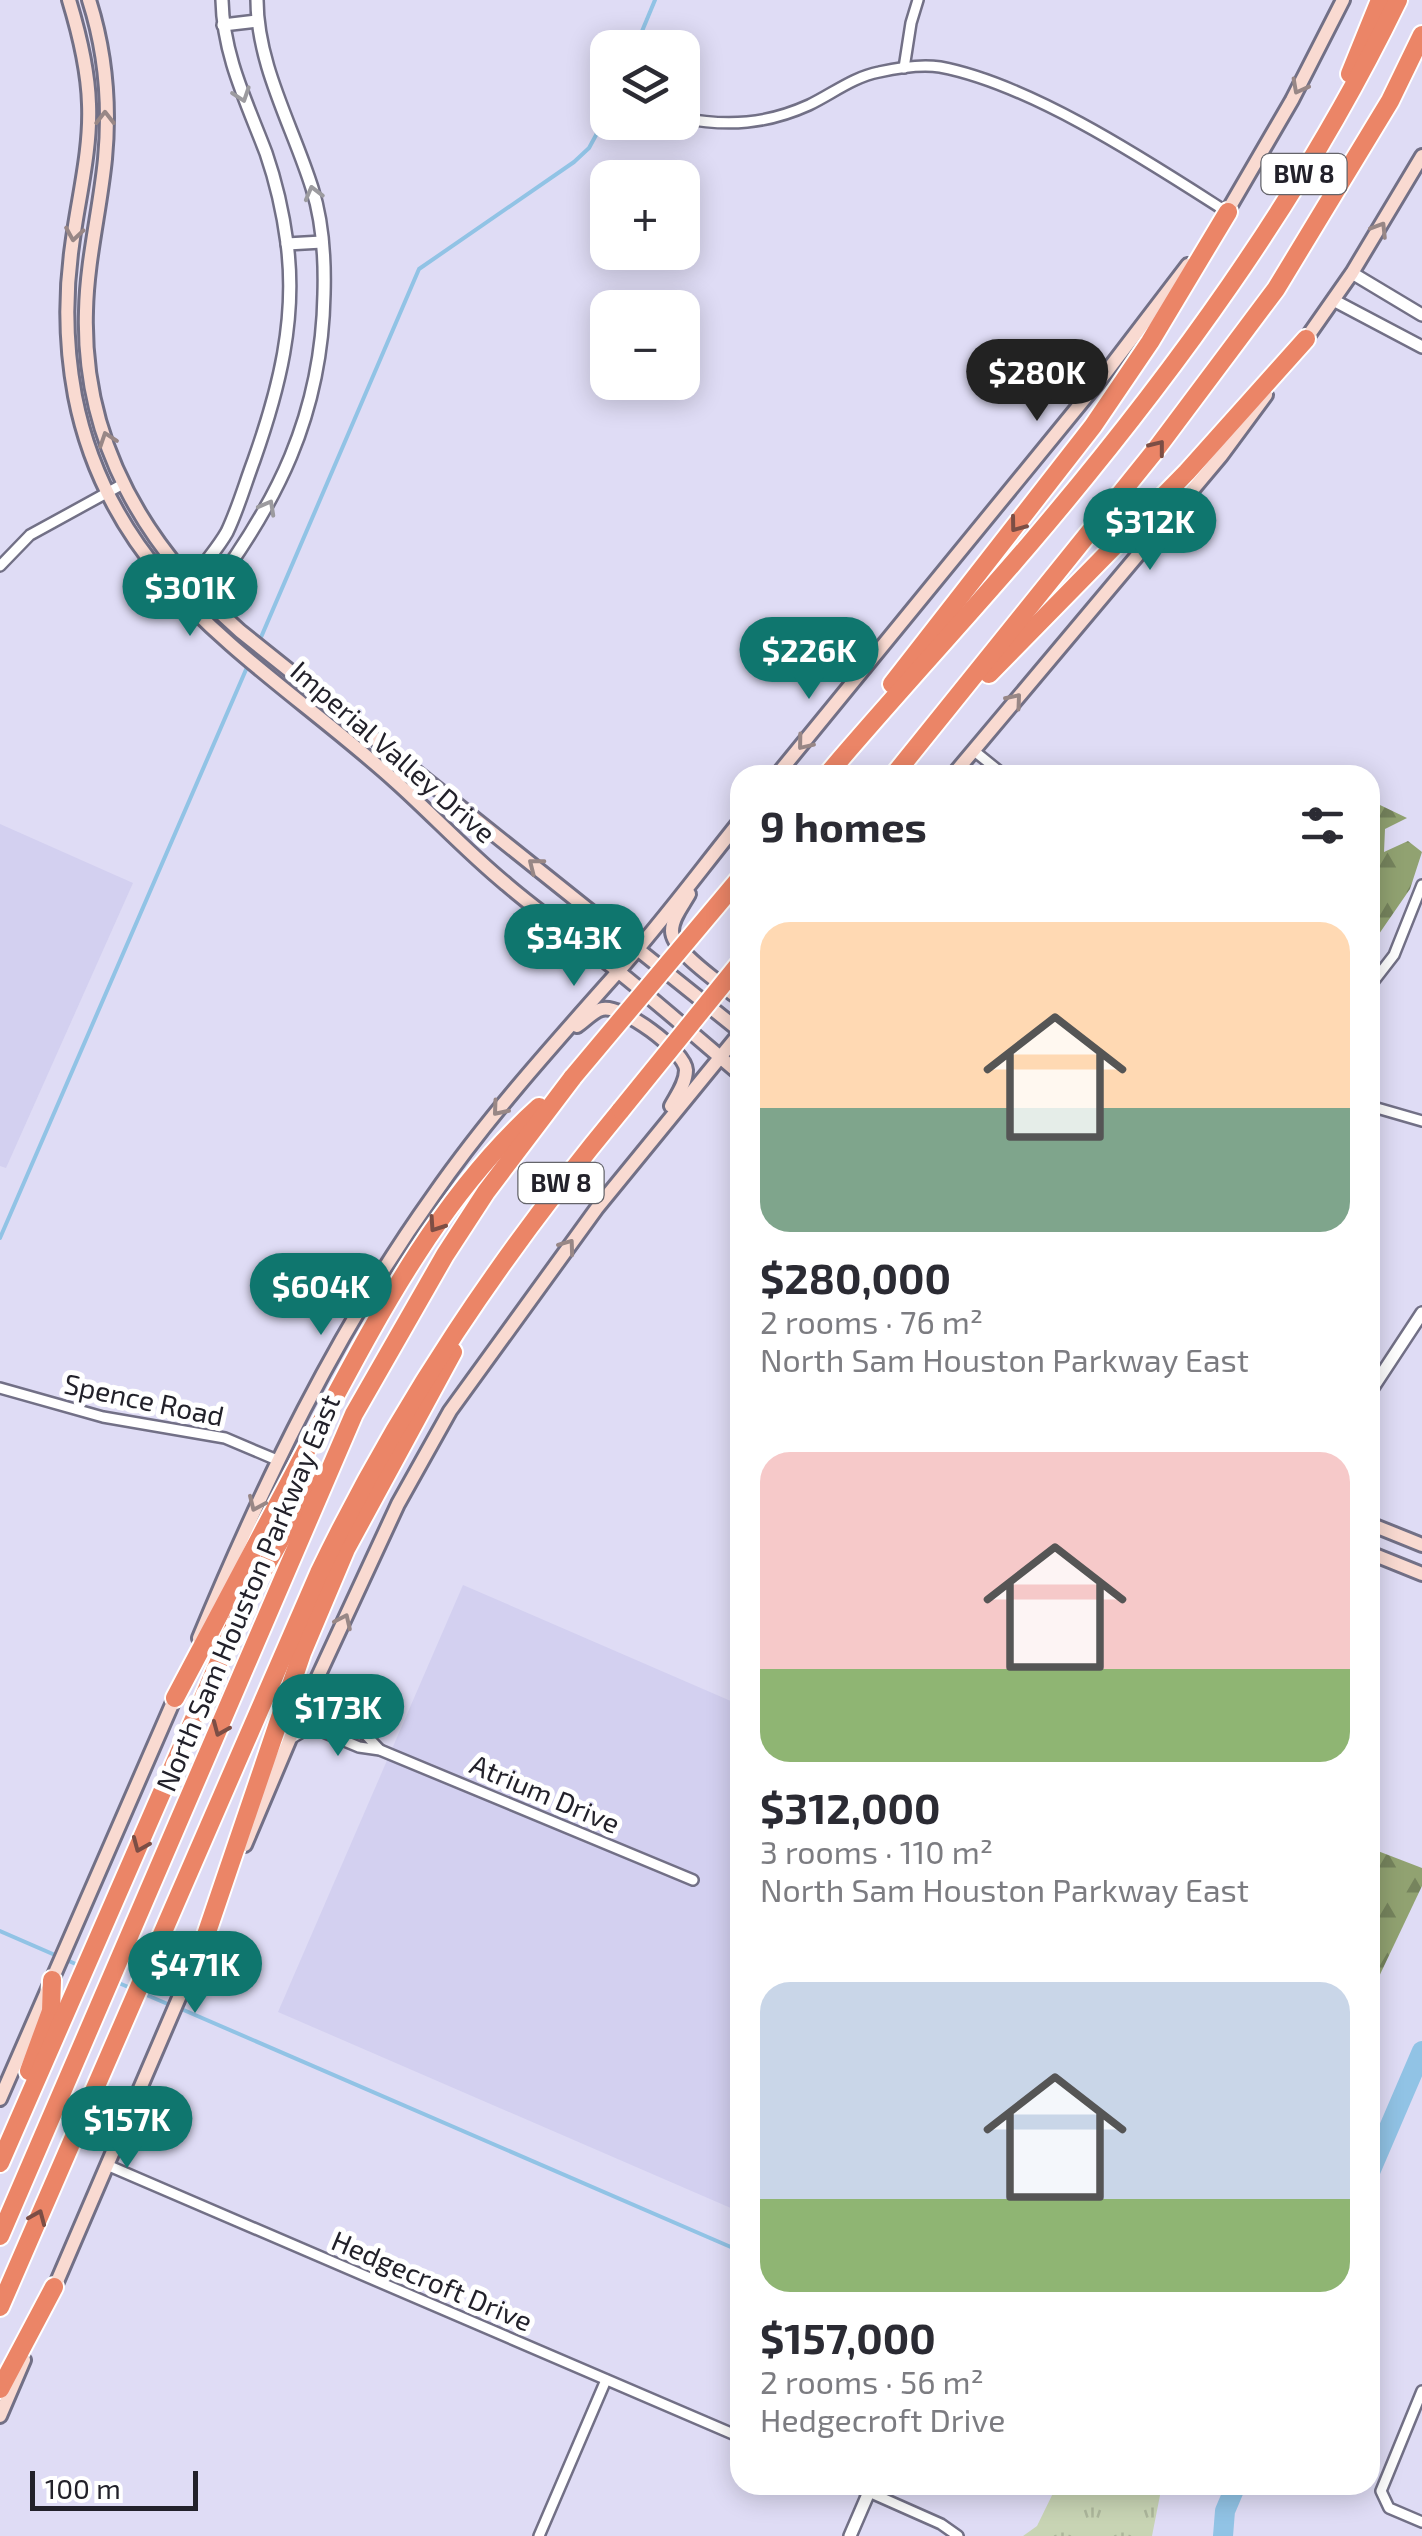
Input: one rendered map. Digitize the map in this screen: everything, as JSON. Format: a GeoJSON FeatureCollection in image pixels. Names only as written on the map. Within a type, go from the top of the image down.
{"type":"FeatureCollection","features":[{"type":"Feature","properties":{"kind":"highway"},"geometry":{"type":"LineString","coordinates":[[1194,338],[1315,146],[1346,84],[1380,0]]}},
{"type":"Feature","properties":{"kind":"highway","name":"BW 8"},"geometry":{"type":"LineString","coordinates":[[834,765],[1029,545],[1194,338],[1282,211],[1340,115],[1398,0]]}},
{"type":"Feature","properties":{"kind":"highway","name":"BW 8"},"geometry":{"type":"LineString","coordinates":[[902,765],[1276,290],[1390,100],[1422,35]]}},
{"type":"Feature","properties":{"kind":"highway"},"geometry":{"type":"LineString","coordinates":[[1390,100],[1422,64]]}},
{"type":"Feature","properties":{"kind":"highway"},"geometry":{"type":"LineString","coordinates":[[830,765],[1093,426],[1150,342],[1228,212]]}},
{"type":"Feature","properties":{"kind":"highway"},"geometry":{"type":"LineString","coordinates":[[922,742],[1187,472],[1306,339]]}},
{"type":"Feature","properties":{"kind":"highway","name":"North Sam Houston Parkway East"},"geometry":{"type":"LineString","coordinates":[[0,2236],[354,1414],[444,1255],[486,1192],[573,1077],[730,890]]}},
{"type":"Feature","properties":{"kind":"highway","name":"North Sam Houston Parkway East"},"geometry":{"type":"LineString","coordinates":[[0,2307],[319,1573],[356,1497],[405,1409],[504,1258],[730,975]]}},
{"type":"Feature","properties":{"kind":"highway"},"geometry":{"type":"LineString","coordinates":[[175,1698],[380,1313],[438,1220],[512,1132],[573,1077]]}},
{"type":"Feature","properties":{"kind":"highway"},"geometry":{"type":"LineString","coordinates":[[206,1935],[302,1653],[346,1548],[504,1258]]}},
{"type":"Feature","properties":{"kind":"highway"},"geometry":{"type":"LineString","coordinates":[[0,2163],[245,1602],[354,1414]]}},
{"type":"Feature","properties":{"kind":"highway"},"geometry":{"type":"LineString","coordinates":[[0,2150],[51,2010],[52,1980]]}},
{"type":"Feature","properties":{"kind":"highway"},"geometry":{"type":"LineString","coordinates":[[0,2388],[54,2288]]}},
{"type":"Feature","properties":{"kind":"main road","name":"Imperial Valley Drive"},"geometry":{"type":"LineString","coordinates":[[69,0],[81,42],[89,102],[87,148],[67,302],[68,348],[76,399],[107,492],[134,540],[184,603],[226,643],[395,781],[506,884],[730,1066]]}},
{"type":"Feature","properties":{"kind":"main road","name":"Imperial Valley Drive"},"geometry":{"type":"LineString","coordinates":[[90,0],[102,39],[105,157],[86,310],[92,394],[123,484],[156,542],[189,583],[240,630],[730,1024]]}},
{"type":"Feature","properties":{"kind":"main road"},"geometry":{"type":"LineString","coordinates":[[785,765],[1104,375],[1228,212],[1343,0]]}},
{"type":"Feature","properties":{"kind":"main road"},"geometry":{"type":"LineString","coordinates":[[81,42],[102,39]]}},
{"type":"Feature","properties":{"kind":"main road"},"geometry":{"type":"LineString","coordinates":[[961,765],[1221,456],[1335,301],[1422,156]]}},
{"type":"Feature","properties":{"kind":"main road"},"geometry":{"type":"LineString","coordinates":[[79,200],[98,204]]}},
{"type":"Feature","properties":{"kind":"main road"},"geometry":{"type":"LineString","coordinates":[[76,399],[92,394]]}},
{"type":"Feature","properties":{"kind":"main road"},"geometry":{"type":"LineString","coordinates":[[441,825],[460,806]]}},
{"type":"Feature","properties":{"kind":"main road","name":"North Sam Houston Parkway East"},"geometry":{"type":"LineString","coordinates":[[0,2099],[277,1460],[379,1278],[482,1128],[618,972],[730,833]]}},
{"type":"Feature","properties":{"kind":"main road"},"geometry":{"type":"LineString","coordinates":[[707,861],[672,933],[676,947],[730,991]]}},
{"type":"Feature","properties":{"kind":"main road"},"geometry":{"type":"LineString","coordinates":[[562,1035],[598,1010],[612,1008],[640,1022],[684,1060],[682,1086],[652,1138]]}},
{"type":"Feature","properties":{"kind":"main road"},"geometry":{"type":"LineString","coordinates":[[0,2416],[290,1740],[398,1504],[450,1411],[586,1222],[730,1045]]}},
{"type":"Feature","properties":{"kind":"main road"},"geometry":{"type":"LineString","coordinates":[[1380,1528],[1422,1546]]}},
{"type":"Feature","properties":{"kind":"main road"},"geometry":{"type":"LineString","coordinates":[[1380,1558],[1422,1574]]}},
{"type":"Feature","properties":{"kind":"street"},"geometry":{"type":"LineString","coordinates":[[222,0],[222,26],[242,97],[266,154],[287,244],[289,324],[277,391],[226,533],[189,583],[184,603],[205,598],[274,498],[304,425],[324,321],[322,242],[316,200],[274,85],[257,21],[257,0]]}},
{"type":"Feature","properties":{"kind":"street"},"geometry":{"type":"LineString","coordinates":[[904,68],[918,0]]}},
{"type":"Feature","properties":{"kind":"street"},"geometry":{"type":"LineString","coordinates":[[222,26],[257,21]]}},
{"type":"Feature","properties":{"kind":"street"},"geometry":{"type":"LineString","coordinates":[[700,121],[758,123],[811,104],[875,72],[938,67],[1003,88],[1135,153],[1228,212]]}},
{"type":"Feature","properties":{"kind":"street"},"geometry":{"type":"LineString","coordinates":[[287,244],[322,242]]}},
{"type":"Feature","properties":{"kind":"street"},"geometry":{"type":"LineString","coordinates":[[1352,273],[1422,316]]}},
{"type":"Feature","properties":{"kind":"street"},"geometry":{"type":"LineString","coordinates":[[1335,301],[1422,347]]}},
{"type":"Feature","properties":{"kind":"street"},"geometry":{"type":"LineString","coordinates":[[0,566],[30,535],[123,484]]}},
{"type":"Feature","properties":{"kind":"street"},"geometry":{"type":"LineString","coordinates":[[972,750],[991,765]]}},
{"type":"Feature","properties":{"kind":"street"},"geometry":{"type":"LineString","coordinates":[[1380,973],[1394,954],[1422,885]]}},
{"type":"Feature","properties":{"kind":"street"},"geometry":{"type":"LineString","coordinates":[[1380,1109],[1422,1121]]}},
{"type":"Feature","properties":{"kind":"street"},"geometry":{"type":"LineString","coordinates":[[1380,1377],[1422,1313]]}},
{"type":"Feature","properties":{"kind":"street","name":"Spence Road"},"geometry":{"type":"LineString","coordinates":[[0,1388],[104,1416],[225,1438],[277,1460]]}},
{"type":"Feature","properties":{"kind":"street","name":"Atrium Drive"},"geometry":{"type":"LineString","coordinates":[[312,1690],[322,1715],[366,1735],[380,1750]]}},
{"type":"Feature","properties":{"kind":"street","name":"Atrium Drive"},"geometry":{"type":"LineString","coordinates":[[290,1740],[311,1728],[360,1747],[380,1750],[693,1880]]}},
{"type":"Feature","properties":{"kind":"street","name":"Hedgecroft Drive"},"geometry":{"type":"LineString","coordinates":[[107,2165],[730,2433]]}},
{"type":"Feature","properties":{"kind":"street"},"geometry":{"type":"LineString","coordinates":[[539,2536],[606,2380]]}},
{"type":"Feature","properties":{"kind":"street"},"geometry":{"type":"LineString","coordinates":[[1422,2391],[1381,2492],[1389,2508],[1422,2522]]}},
{"type":"Feature","properties":{"kind":"street"},"geometry":{"type":"LineString","coordinates":[[850,2536],[868,2495]]}},
{"type":"Feature","properties":{"kind":"street"},"geometry":{"type":"LineString","coordinates":[[885,2495],[958,2536]]}},
{"type":"Feature","properties":{"kind":"shaded area"},"geometry":{"type":"Polygon","coordinates":[[[0,824],[133,883],[6,1168],[0,1166],[0,824]]]}},
{"type":"Feature","properties":{"kind":"shaded area"},"geometry":{"type":"Polygon","coordinates":[[[463,1585],[730,1701],[730,2208],[278,2012],[463,1585]]]}},
{"type":"Feature","properties":{"kind":"green space"},"geometry":{"type":"Polygon","coordinates":[[[1380,805],[1407,818],[1385,829],[1384,852],[1408,841],[1422,852],[1410,889],[1380,932],[1380,805]]]}},
{"type":"Feature","properties":{"kind":"green space"},"geometry":{"type":"Polygon","coordinates":[[[1380,1852],[1422,1868],[1422,1886],[1380,1974],[1380,1852]]]}},
{"type":"Feature","properties":{"kind":"green space"},"geometry":{"type":"Polygon","coordinates":[[[1052,2495],[1160,2495],[1152,2536],[1023,2536],[1037,2526],[1052,2495]]]}},
{"type":"Feature","properties":{"kind":"waterway"},"geometry":{"type":"LineString","coordinates":[[642,30],[655,0]]}},
{"type":"Feature","properties":{"kind":"waterway"},"geometry":{"type":"LineString","coordinates":[[253,656],[419,269],[574,162],[593,140]]}},
{"type":"Feature","properties":{"kind":"waterway"},"geometry":{"type":"LineString","coordinates":[[0,1238],[248,665]]}},
{"type":"Feature","properties":{"kind":"waterway"},"geometry":{"type":"LineString","coordinates":[[0,1931],[78,1965]]}},
{"type":"Feature","properties":{"kind":"waterway"},"geometry":{"type":"LineString","coordinates":[[114,1981],[133,1989]]}},
{"type":"Feature","properties":{"kind":"waterway"},"geometry":{"type":"LineString","coordinates":[[142,1993],[170,2005]]}},
{"type":"Feature","properties":{"kind":"waterway"},"geometry":{"type":"LineString","coordinates":[[179,2008],[730,2247]]}},
{"type":"Feature","properties":{"kind":"waterway"},"geometry":{"type":"LineString","coordinates":[[1380,2149],[1422,2051]]}},
{"type":"Feature","properties":{"kind":"waterway"},"geometry":{"type":"LineString","coordinates":[[1223,2536],[1225,2511],[1232,2495]]}}]}
